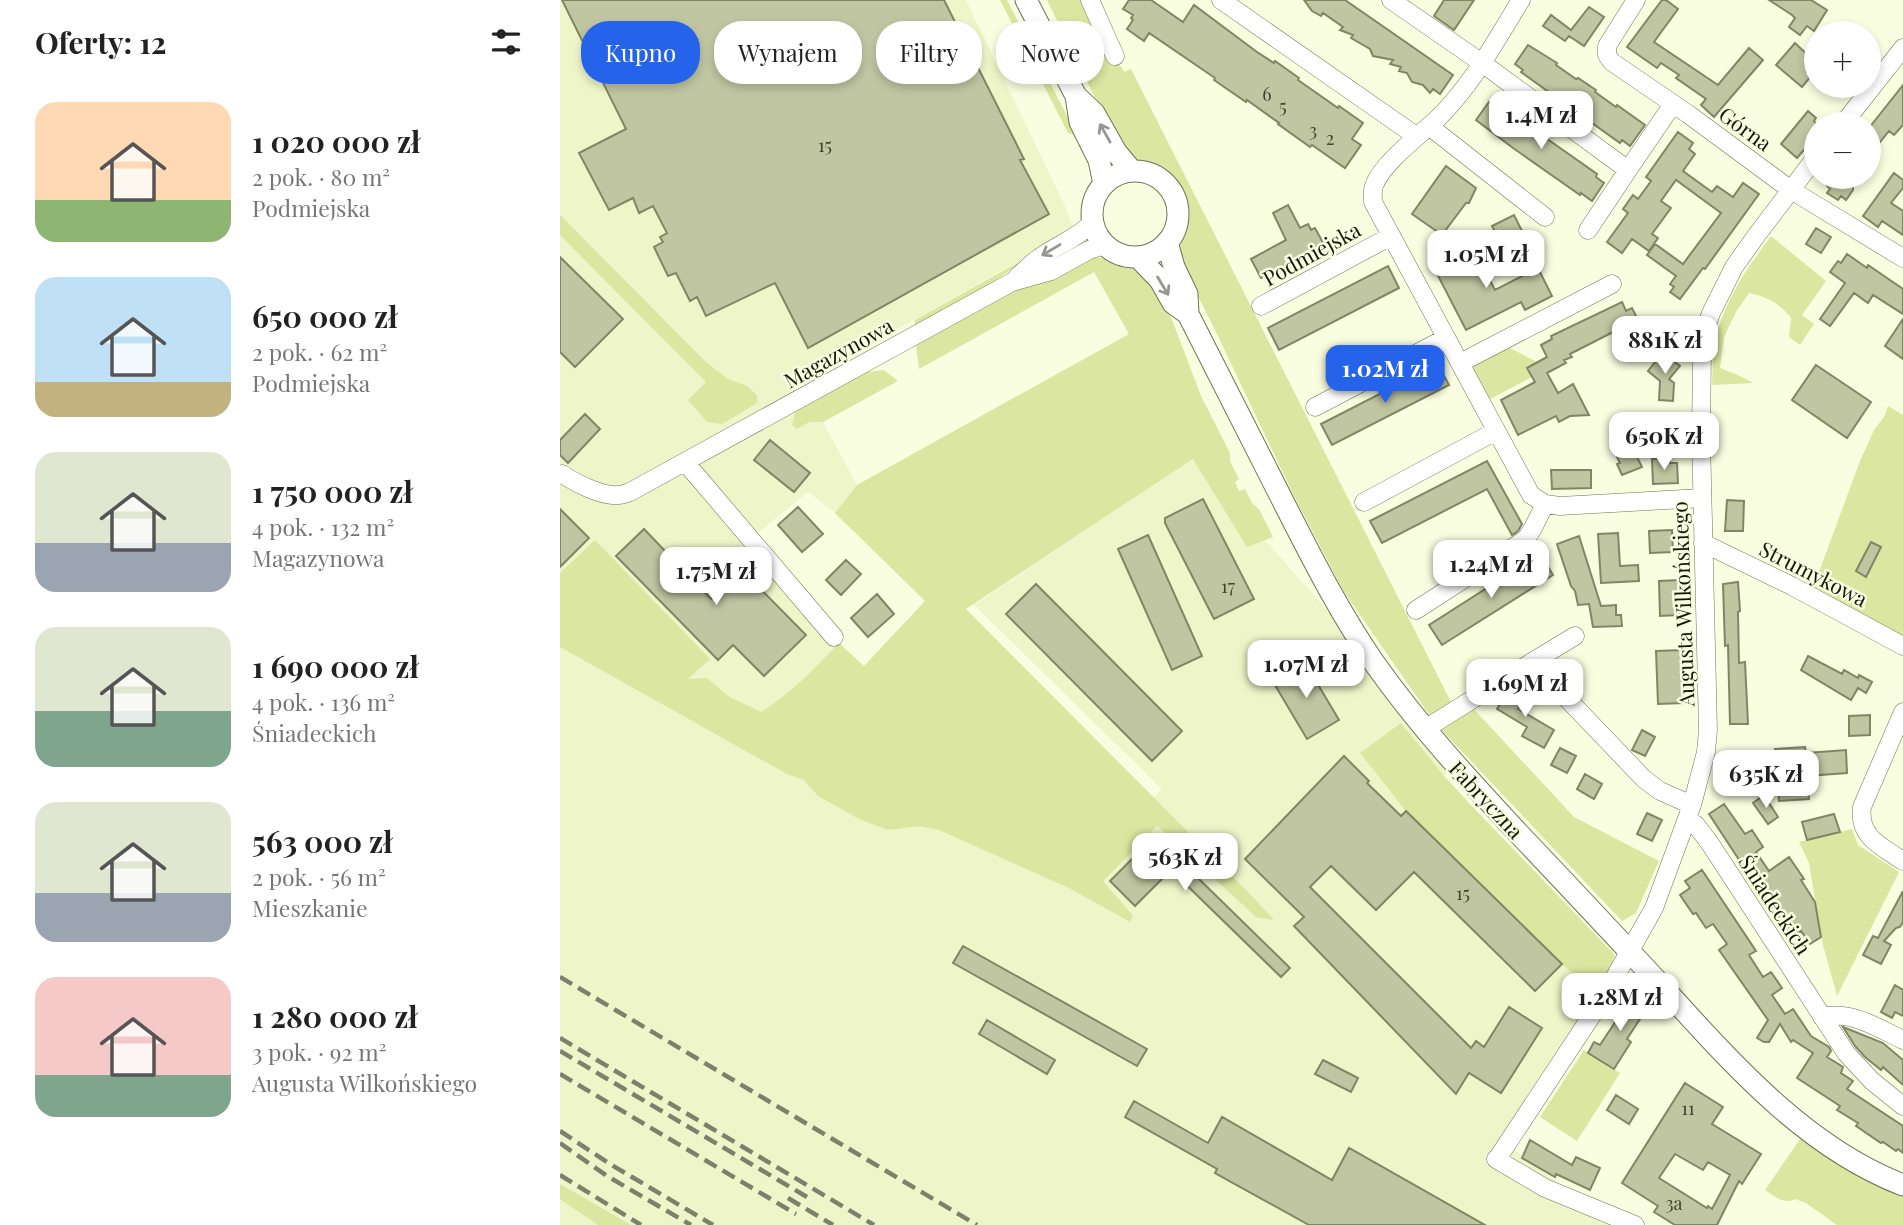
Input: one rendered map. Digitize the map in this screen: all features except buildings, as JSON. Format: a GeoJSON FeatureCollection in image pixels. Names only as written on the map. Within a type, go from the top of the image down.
{"type":"FeatureCollection","features":[{"type":"Feature","properties":{"kind":"street"},"geometry":{"type":"LineString","coordinates":[[1026,0],[1076,96],[1080,122],[1099,160],[1104,184]]}},
{"type":"Feature","properties":{"kind":"street"},"geometry":{"type":"LineString","coordinates":[[1090,0],[1115,56]]}},
{"type":"Feature","properties":{"kind":"street"},"geometry":{"type":"LineString","coordinates":[[1221,0],[1423,131],[1545,217]]}},
{"type":"Feature","properties":{"kind":"street"},"geometry":{"type":"LineString","coordinates":[[1391,0],[1417,7],[1482,63],[1628,170]]}},
{"type":"Feature","properties":{"kind":"street"},"geometry":{"type":"LineString","coordinates":[[1391,236],[1373,202],[1372,189],[1378,177],[1467,87],[1521,0]]}},
{"type":"Feature","properties":{"kind":"street","name":"Górna"},"geometry":{"type":"LineString","coordinates":[[1636,0],[1607,46],[1606,55],[1612,62],[1791,190],[1903,258]]}},
{"type":"Feature","properties":{"kind":"street"},"geometry":{"type":"LineString","coordinates":[[1852,112],[1903,48]]}},
{"type":"Feature","properties":{"kind":"street"},"geometry":{"type":"LineString","coordinates":[[1076,96],[1094,113],[1116,152],[1132,171]]}},
{"type":"Feature","properties":{"kind":"street"},"geometry":{"type":"LineString","coordinates":[[1588,230],[1673,104]]}},
{"type":"Feature","properties":{"kind":"street"},"geometry":{"type":"LineString","coordinates":[[1132,171],[1157,176],[1174,195],[1177,207],[1178,220],[1167,242],[1154,252],[1139,257],[1121,254],[1105,245],[1093,222],[1094,201],[1104,184],[1117,175],[1132,171]]}},
{"type":"Feature","properties":{"kind":"street","name":"Augusta Wilkońskiego"},"geometry":{"type":"LineString","coordinates":[[1635,1225],[1545,1188],[1498,1157],[1602,1000],[1630,952],[1654,908],[1690,812],[1706,752],[1708,730],[1701,439],[1702,350],[1711,313],[1734,267],[1804,173]]}},
{"type":"Feature","properties":{"kind":"street","name":"Magazynowa"},"geometry":{"type":"LineString","coordinates":[[562,474],[586,487],[618,496],[630,492],[1012,282],[1039,258],[1075,237],[1093,222]]}},
{"type":"Feature","properties":{"kind":"street","name":"Podmiejska"},"geometry":{"type":"LineString","coordinates":[[1261,306],[1391,236],[1531,495],[1545,504]]}},
{"type":"Feature","properties":{"kind":"street","name":"Fabryczna"},"geometry":{"type":"LineString","coordinates":[[1167,242],[1174,267],[1187,294],[1188,314],[1343,615],[1376,665],[1425,729],[1455,765],[1747,1076],[1807,1129],[1844,1155],[1877,1175],[1903,1185]]}},
{"type":"Feature","properties":{"kind":"street","name":"Magazynowa"},"geometry":{"type":"LineString","coordinates":[[1012,282],[1051,271],[1089,250],[1105,245]]}},
{"type":"Feature","properties":{"kind":"street","name":"Fabryczna"},"geometry":{"type":"LineString","coordinates":[[1139,257],[1160,280],[1173,303],[1188,314]]}},
{"type":"Feature","properties":{"kind":"street"},"geometry":{"type":"LineString","coordinates":[[1460,363],[1612,284]]}},
{"type":"Feature","properties":{"kind":"street"},"geometry":{"type":"LineString","coordinates":[[1315,407],[1446,338]]}},
{"type":"Feature","properties":{"kind":"street"},"geometry":{"type":"LineString","coordinates":[[1364,502],[1496,431]]}},
{"type":"Feature","properties":{"kind":"street"},"geometry":{"type":"LineString","coordinates":[[685,462],[834,637]]}},
{"type":"Feature","properties":{"kind":"street"},"geometry":{"type":"LineString","coordinates":[[1416,610],[1526,538],[1545,504],[1560,506],[1702,498]]}},
{"type":"Feature","properties":{"kind":"street","name":"Strumykowa"},"geometry":{"type":"LineString","coordinates":[[1703,544],[1792,586],[1903,646]]}},
{"type":"Feature","properties":{"kind":"street"},"geometry":{"type":"LineString","coordinates":[[1425,729],[1575,636]]}},
{"type":"Feature","properties":{"kind":"street","name":"Śniadeckich"},"geometry":{"type":"LineString","coordinates":[[1532,662],[1644,779],[1690,812],[1853,1062],[1903,1106]]}},
{"type":"Feature","properties":{"kind":"street"},"geometry":{"type":"LineString","coordinates":[[1903,712],[1862,807],[1861,816],[1867,834],[1903,861]]}},
{"type":"Feature","properties":{"kind":"street"},"geometry":{"type":"LineString","coordinates":[[1822,1017],[1848,1017],[1903,1040]]}},
{"type":"Feature","properties":{"kind":"shaded area"},"geometry":{"type":"Polygon","coordinates":[[[560,0],[966,0],[976,21],[876,21],[876,84],[982,84],[982,33],[996,62],[996,84],[1006,84],[1074,230],[873,343],[787,384],[809,404],[823,422],[857,485],[835,513],[808,492],[750,539],[843,647],[748,739],[1150,802],[1162,789],[974,605],[1193,459],[1376,665],[1455,765],[1407,811],[1594,993],[1507,1144],[1585,1204],[1635,1225],[560,1225],[560,0]]]}},
{"type":"Feature","properties":{"kind":"shaded area"},"geometry":{"type":"Polygon","coordinates":[[[1000,0],[1007,0],[1018,21],[1011,21],[1000,0]]]}},
{"type":"Feature","properties":{"kind":"shaded area"},"geometry":{"type":"Polygon","coordinates":[[[1047,0],[1090,0],[1099,21],[1057,21],[1047,0]]]}},
{"type":"Feature","properties":{"kind":"shaded area"},"geometry":{"type":"Polygon","coordinates":[[[1104,31],[1124,72],[1131,69],[1455,710],[1455,720],[1471,706],[1574,817],[1659,861],[1636,913],[1622,921],[1435,723],[1344,592],[1294,496],[1177,255],[1179,240],[1186,223],[1185,199],[1160,168],[1129,157],[1088,84],[1104,84],[1104,31]]]}},
{"type":"Feature","properties":{"kind":"shaded area"},"geometry":{"type":"Polygon","coordinates":[[[1043,84],[1051,84],[1077,135],[1068,133],[1043,84]]]}},
{"type":"Feature","properties":{"kind":"shaded area"},"geometry":{"type":"Polygon","coordinates":[[[560,215],[706,362],[728,379],[747,386],[757,395],[757,403],[722,424],[707,422],[688,400],[706,382],[560,235],[560,215]]]}},
{"type":"Feature","properties":{"kind":"shaded area"},"geometry":{"type":"Polygon","coordinates":[[[1771,236],[1826,281],[1802,315],[1814,324],[1800,345],[1789,337],[1791,318],[1787,313],[1773,301],[1749,293],[1724,337],[1720,368],[1753,383],[1712,385],[1714,347],[1724,313],[1745,273],[1771,236]]]}},
{"type":"Feature","properties":{"kind":"shaded area"},"geometry":{"type":"Polygon","coordinates":[[[1035,253],[923,330],[1089,258],[1104,258],[1124,263],[1149,275],[1164,299],[1201,396],[1230,453],[1230,461],[1239,479],[1235,482],[1239,491],[1245,489],[1273,537],[1247,547],[1193,459],[966,609],[1274,920],[1256,917],[1157,826],[1103,881],[1133,916],[1130,922],[1071,889],[939,830],[920,826],[888,830],[859,819],[818,796],[804,780],[787,774],[560,647],[560,573],[595,540],[710,659],[688,679],[707,678],[728,696],[761,712],[793,689],[839,643],[864,666],[925,601],[835,513],[857,485],[1129,334],[1094,272],[919,369],[916,346],[919,333],[914,336],[915,320],[1035,253]]]}},
{"type":"Feature","properties":{"kind":"shaded area"},"geometry":{"type":"Polygon","coordinates":[[[1506,346],[1537,362],[1527,368],[1532,377],[1490,399],[1471,365],[1506,346]]]}},
{"type":"Feature","properties":{"kind":"shaded area"},"geometry":{"type":"Polygon","coordinates":[[[884,370],[898,381],[823,422],[809,422],[797,429],[792,425],[795,413],[809,404],[866,372],[884,370]]]}},
{"type":"Feature","properties":{"kind":"shaded area"},"geometry":{"type":"Polygon","coordinates":[[[1888,406],[1903,415],[1903,646],[1810,596],[1860,461],[1888,406]]]}},
{"type":"Feature","properties":{"kind":"shaded area"},"geometry":{"type":"Polygon","coordinates":[[[1401,723],[1444,776],[1615,955],[1610,969],[1594,993],[1406,811],[1360,753],[1401,723]]]}},
{"type":"Feature","properties":{"kind":"shaded area"},"geometry":{"type":"Polygon","coordinates":[[[1852,829],[1858,845],[1899,872],[1837,996],[1823,945],[1809,863],[1799,842],[1852,829]]]}},
{"type":"Feature","properties":{"kind":"shaded area"},"geometry":{"type":"Polygon","coordinates":[[[1584,1050],[1620,1073],[1577,1141],[1540,1117],[1584,1050]]]}},
{"type":"Feature","properties":{"kind":"shaded area"},"geometry":{"type":"Polygon","coordinates":[[[1807,1129],[1903,1185],[1903,1225],[1837,1225],[1806,1203],[1795,1199],[1783,1201],[1765,1190],[1807,1129]]]}},
{"type":"Feature","properties":{"kind":"shaded area"},"geometry":{"type":"Polygon","coordinates":[[[560,1184],[631,1225],[598,1225],[560,1199],[560,1184]]]}},
{"type":"Feature","properties":{"kind":"railway"},"geometry":{"type":"LineString","coordinates":[[560,977],[977,1225]]}},
{"type":"Feature","properties":{"kind":"railway"},"geometry":{"type":"LineString","coordinates":[[560,1038],[874,1225]]}},
{"type":"Feature","properties":{"kind":"railway"},"geometry":{"type":"LineString","coordinates":[[560,1051],[807,1197]]}},
{"type":"Feature","properties":{"kind":"railway"},"geometry":{"type":"LineString","coordinates":[[560,1074],[796,1214]]}},
{"type":"Feature","properties":{"kind":"railway"},"geometry":{"type":"LineString","coordinates":[[560,1131],[713,1225]]}},
{"type":"Feature","properties":{"kind":"railway"},"geometry":{"type":"LineString","coordinates":[[560,1143],[607,1176],[691,1225]]}},
{"type":"Feature","properties":{"kind":"railway"},"geometry":{"type":"LineString","coordinates":[[560,1175],[641,1225]]}},
{"type":"Feature","properties":{"kind":"railway"},"geometry":{"type":"LineString","coordinates":[[788,1198],[833,1225]]}}]}
